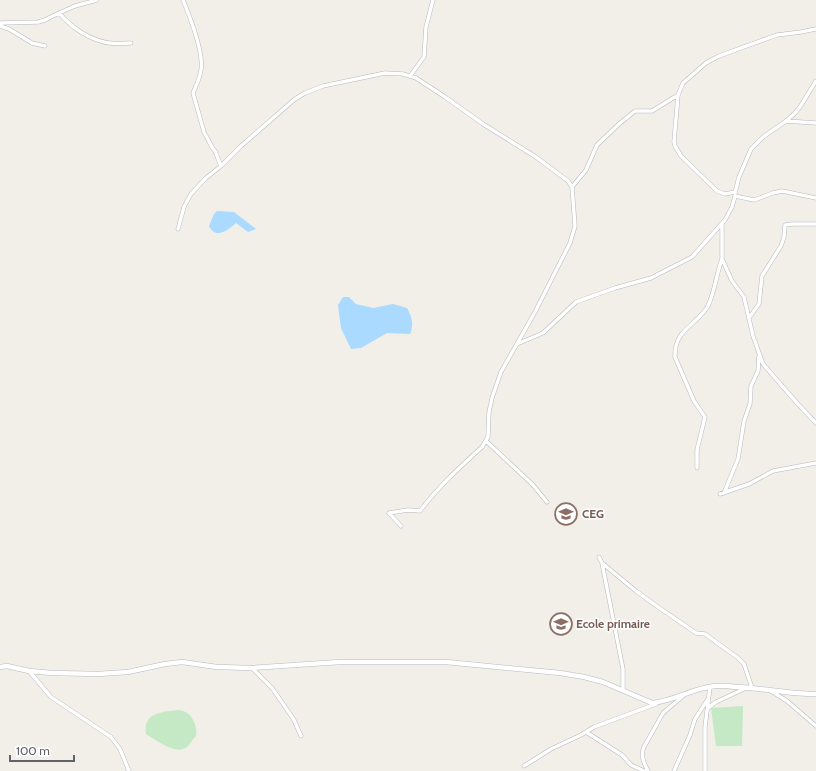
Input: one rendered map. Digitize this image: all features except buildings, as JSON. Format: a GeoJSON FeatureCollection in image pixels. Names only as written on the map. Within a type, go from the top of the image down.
{"type":"FeatureCollection","features":[{"type":"Feature","properties":{"kind":"street"},"geometry":{"type":"LineString","coordinates":[[0,25],[38,22],[75,6],[97,0]]}},
{"type":"Feature","properties":{"kind":"street"},"geometry":{"type":"LineString","coordinates":[[182,0],[190,16],[201,59],[201,69],[193,94],[204,132],[221,166]]}},
{"type":"Feature","properties":{"kind":"street"},"geometry":{"type":"LineString","coordinates":[[410,76],[424,57],[426,27],[433,0]]}},
{"type":"Feature","properties":{"kind":"street"},"geometry":{"type":"LineString","coordinates":[[59,13],[69,24],[90,38],[108,43],[131,43]]}},
{"type":"Feature","properties":{"kind":"street"},"geometry":{"type":"LineString","coordinates":[[0,25],[32,43],[45,46]]}},
{"type":"Feature","properties":{"kind":"street"},"geometry":{"type":"LineString","coordinates":[[816,29],[777,35],[719,56],[706,63],[683,83],[678,95],[674,142],[677,151],[681,156],[717,191],[756,200],[782,191],[816,198]]}},
{"type":"Feature","properties":{"kind":"street"},"geometry":{"type":"LineString","coordinates":[[178,229],[184,207],[191,194],[241,146],[295,99],[305,93],[323,86],[394,72],[410,76],[445,97],[483,124],[536,157],[564,177],[572,187],[575,226],[570,243],[502,372],[492,398],[489,412],[489,432],[486,442],[449,478],[428,500],[420,511],[408,510],[389,513],[401,526]]}},
{"type":"Feature","properties":{"kind":"street"},"geometry":{"type":"LineString","coordinates":[[517,344],[544,334],[576,302],[615,288],[651,278],[692,257],[722,224],[729,213],[739,176],[751,149],[763,137],[786,121],[800,107],[816,81]]}},
{"type":"Feature","properties":{"kind":"street"},"geometry":{"type":"LineString","coordinates":[[572,187],[586,170],[597,145],[619,124],[635,111],[652,111],[678,95]]}},
{"type":"Feature","properties":{"kind":"street"},"geometry":{"type":"LineString","coordinates":[[786,121],[816,123]]}},
{"type":"Feature","properties":{"kind":"street"},"geometry":{"type":"LineString","coordinates":[[697,468],[697,450],[705,417],[692,397],[674,357],[674,350],[678,338],[709,304],[722,259],[722,224]]}},
{"type":"Feature","properties":{"kind":"street"},"geometry":{"type":"LineString","coordinates":[[749,318],[760,304],[762,276],[781,246],[784,237],[785,225],[816,224]]}},
{"type":"Feature","properties":{"kind":"street"},"geometry":{"type":"LineString","coordinates":[[722,259],[732,281],[744,297],[753,336],[763,364],[816,423]]}},
{"type":"Feature","properties":{"kind":"street"},"geometry":{"type":"LineString","coordinates":[[760,355],[758,371],[751,386],[750,404],[744,421],[738,459],[722,493],[749,484],[773,472],[816,463]]}},
{"type":"Feature","properties":{"kind":"street"},"geometry":{"type":"LineString","coordinates":[[486,442],[533,485],[547,502]]}},
{"type":"Feature","properties":{"kind":"street"},"geometry":{"type":"LineString","coordinates":[[599,557],[602,563],[623,668],[623,690]]}},
{"type":"Feature","properties":{"kind":"street"},"geometry":{"type":"LineString","coordinates":[[602,563],[658,607],[696,633],[705,634],[738,658],[744,664],[750,688]]}},
{"type":"Feature","properties":{"kind":"street"},"geometry":{"type":"LineString","coordinates":[[0,667],[7,666],[30,671],[52,673],[115,673],[182,662],[217,667],[252,668],[340,662],[446,662],[560,673],[584,677],[623,690],[647,702],[661,702]]}},
{"type":"Feature","properties":{"kind":"street"},"geometry":{"type":"LineString","coordinates":[[252,668],[272,688],[294,720],[301,736]]}},
{"type":"Feature","properties":{"kind":"street"},"geometry":{"type":"LineString","coordinates":[[30,671],[51,697],[111,737],[120,749],[129,771]]}},
{"type":"Feature","properties":{"kind":"street"},"geometry":{"type":"LineString","coordinates":[[524,766],[551,749],[594,727],[687,693],[710,687],[722,686],[769,689],[804,694],[816,694]]}},
{"type":"Feature","properties":{"kind":"street"},"geometry":{"type":"LineString","coordinates":[[705,771],[705,728],[710,687]]}},
{"type":"Feature","properties":{"kind":"street"},"geometry":{"type":"LineString","coordinates":[[708,708],[716,702],[750,688]]}},
{"type":"Feature","properties":{"kind":"street"},"geometry":{"type":"LineString","coordinates":[[769,689],[787,701],[816,726]]}},
{"type":"Feature","properties":{"kind":"street"},"geometry":{"type":"LineString","coordinates":[[648,771],[642,757],[642,750],[663,713],[687,693]]}},
{"type":"Feature","properties":{"kind":"street"},"geometry":{"type":"LineString","coordinates":[[674,771],[690,735],[694,722],[709,698]]}},
{"type":"Feature","properties":{"kind":"street"},"geometry":{"type":"LineString","coordinates":[[586,732],[622,755],[634,766],[644,771]]}},
{"type":"Feature","properties":{"kind":"green space"},"geometry":{"type":"Polygon","coordinates":[[[743,706],[742,746],[716,746],[711,708],[743,706]]]}},
{"type":"Feature","properties":{"kind":"green space"},"geometry":{"type":"Polygon","coordinates":[[[179,710],[187,713],[193,719],[196,727],[196,736],[187,747],[179,750],[175,749],[164,745],[146,734],[148,721],[155,714],[179,710]]]}},
{"type":"Feature","properties":{"kind":"water"},"geometry":{"type":"Polygon","coordinates":[[[217,211],[234,212],[256,229],[248,232],[236,223],[226,231],[219,233],[215,232],[209,226],[214,214],[217,211]]]}},
{"type":"Feature","properties":{"kind":"water"},"geometry":{"type":"Polygon","coordinates":[[[343,297],[349,297],[356,304],[373,308],[393,304],[407,308],[412,321],[410,334],[387,333],[361,348],[351,349],[341,328],[338,305],[343,297]]]}},
{"type":"Feature","properties":{"kind":"place","name":"CEG"},"geometry":{"type":"Point","coordinates":[566,514]}},
{"type":"Feature","properties":{"kind":"place","name":"Ecole primaire"},"geometry":{"type":"Point","coordinates":[561,624]}}]}
